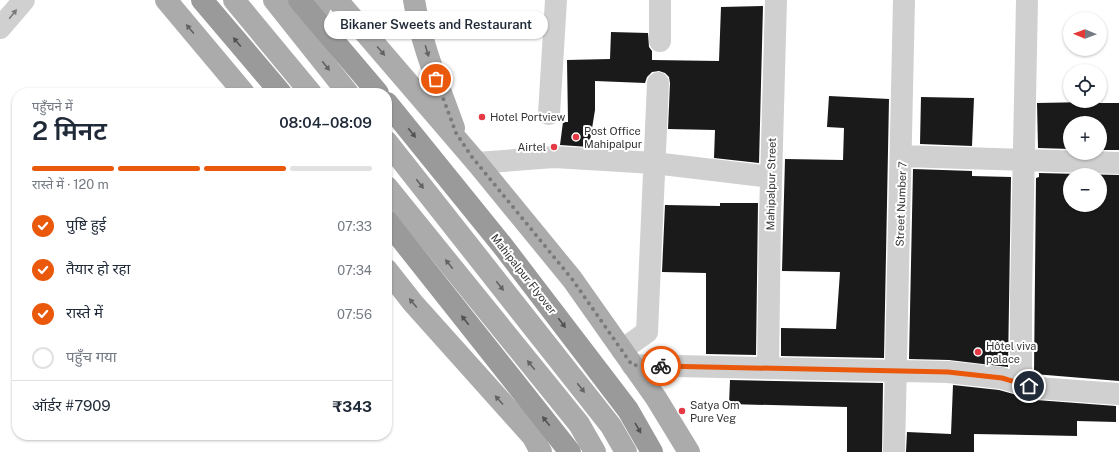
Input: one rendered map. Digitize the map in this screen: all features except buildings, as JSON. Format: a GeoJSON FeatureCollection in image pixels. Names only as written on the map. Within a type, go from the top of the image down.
{"type":"FeatureCollection","features":[{"type":"Feature","properties":{"kind":"highway"},"geometry":{"type":"LineString","coordinates":[[202,0],[277,88]]}},
{"type":"Feature","properties":{"kind":"highway"},"geometry":{"type":"LineString","coordinates":[[286,2],[373,88]]}},
{"type":"Feature","properties":{"kind":"highway","name":"Mahipalpur Flyover"},"geometry":{"type":"LineString","coordinates":[[392,109],[502,245],[628,410],[652,452]]}},
{"type":"Feature","properties":{"kind":"highway"},"geometry":{"type":"LineString","coordinates":[[392,227],[570,452]]}},
{"type":"Feature","properties":{"kind":"main road"},"geometry":{"type":"LineString","coordinates":[[166,0],[241,88]]}},
{"type":"Feature","properties":{"kind":"main road"},"geometry":{"type":"LineString","coordinates":[[234,0],[307,88]]}},
{"type":"Feature","properties":{"kind":"main road"},"geometry":{"type":"LineString","coordinates":[[278,88],[305,38],[323,0]]}},
{"type":"Feature","properties":{"kind":"main road"},"geometry":{"type":"LineString","coordinates":[[337,0],[474,160],[572,279],[656,398],[689,452]]}},
{"type":"Feature","properties":{"kind":"main road"},"geometry":{"type":"LineString","coordinates":[[414,0],[418,24],[431,66],[456,133],[474,160]]}},
{"type":"Feature","properties":{"kind":"main road"},"geometry":{"type":"LineString","coordinates":[[246,88],[286,2]]}},
{"type":"Feature","properties":{"kind":"main road"},"geometry":{"type":"LineString","coordinates":[[286,2],[305,38],[344,88]]}},
{"type":"Feature","properties":{"kind":"main road"},"geometry":{"type":"LineString","coordinates":[[392,148],[611,426],[626,452]]}},
{"type":"Feature","properties":{"kind":"main road"},"geometry":{"type":"LineString","coordinates":[[392,193],[579,424],[596,452]]}},
{"type":"Feature","properties":{"kind":"main road"},"geometry":{"type":"LineString","coordinates":[[392,276],[413,303],[533,438],[541,452]]}},
{"type":"Feature","properties":{"kind":"street"},"geometry":{"type":"LineString","coordinates":[[0,28],[24,0]]}},
{"type":"Feature","properties":{"kind":"street"},"geometry":{"type":"LineString","coordinates":[[549,114],[556,0]]}},
{"type":"Feature","properties":{"kind":"street"},"geometry":{"type":"LineString","coordinates":[[660,0],[660,41]]}},
{"type":"Feature","properties":{"kind":"street","name":"Mahipalpur Street"},"geometry":{"type":"LineString","coordinates":[[768,368],[776,0]]}},
{"type":"Feature","properties":{"kind":"street"},"geometry":{"type":"LineString","coordinates":[[902,156],[904,0]]}},
{"type":"Feature","properties":{"kind":"street"},"geometry":{"type":"LineString","coordinates":[[1021,384],[1027,0]]}},
{"type":"Feature","properties":{"kind":"street"},"geometry":{"type":"LineString","coordinates":[[627,357],[647,332],[658,83]]}},
{"type":"Feature","properties":{"kind":"street","name":"Street Number 7"},"geometry":{"type":"LineString","coordinates":[[894,452],[902,156],[1119,163]]}},
{"type":"Feature","properties":{"kind":"street"},"geometry":{"type":"LineString","coordinates":[[474,160],[554,157],[654,163],[771,177]]}},
{"type":"Feature","properties":{"kind":"street"},"geometry":{"type":"LineString","coordinates":[[627,357],[768,368],[896,371],[978,375],[1002,378],[1021,384],[1054,390],[1119,394]]}},
{"type":"Feature","properties":{"kind":"way so far"},"geometry":{"type":"LineString","coordinates":[[436,79],[456,133],[472,157],[572,279],[632,365],[661,366]]}},
{"type":"Feature","properties":{"kind":"place","name":"Bikaner Sweets and Restaurant"},"geometry":{"type":"Point","coordinates":[436,79]}},
{"type":"Feature","properties":{"kind":"place","name":"Hotel Portview"},"geometry":{"type":"Point","coordinates":[482,117]}},
{"type":"Feature","properties":{"kind":"place","name":"Post Office Mahipalpur"},"geometry":{"type":"Point","coordinates":[576,137]}},
{"type":"Feature","properties":{"kind":"place","name":"Airtel"},"geometry":{"type":"Point","coordinates":[554,147]}},
{"type":"Feature","properties":{"kind":"place","name":"Hôtel viva palace"},"geometry":{"type":"Point","coordinates":[978,352]}},
{"type":"Feature","properties":{"kind":"place","name":"Satya Om Pure Veg"},"geometry":{"type":"Point","coordinates":[682,411]}},
{"type":"Feature","properties":{"kind":"route"},"geometry":{"type":"LineString","coordinates":[[661,366],[948,372],[1002,378],[1029,386]]}}]}
